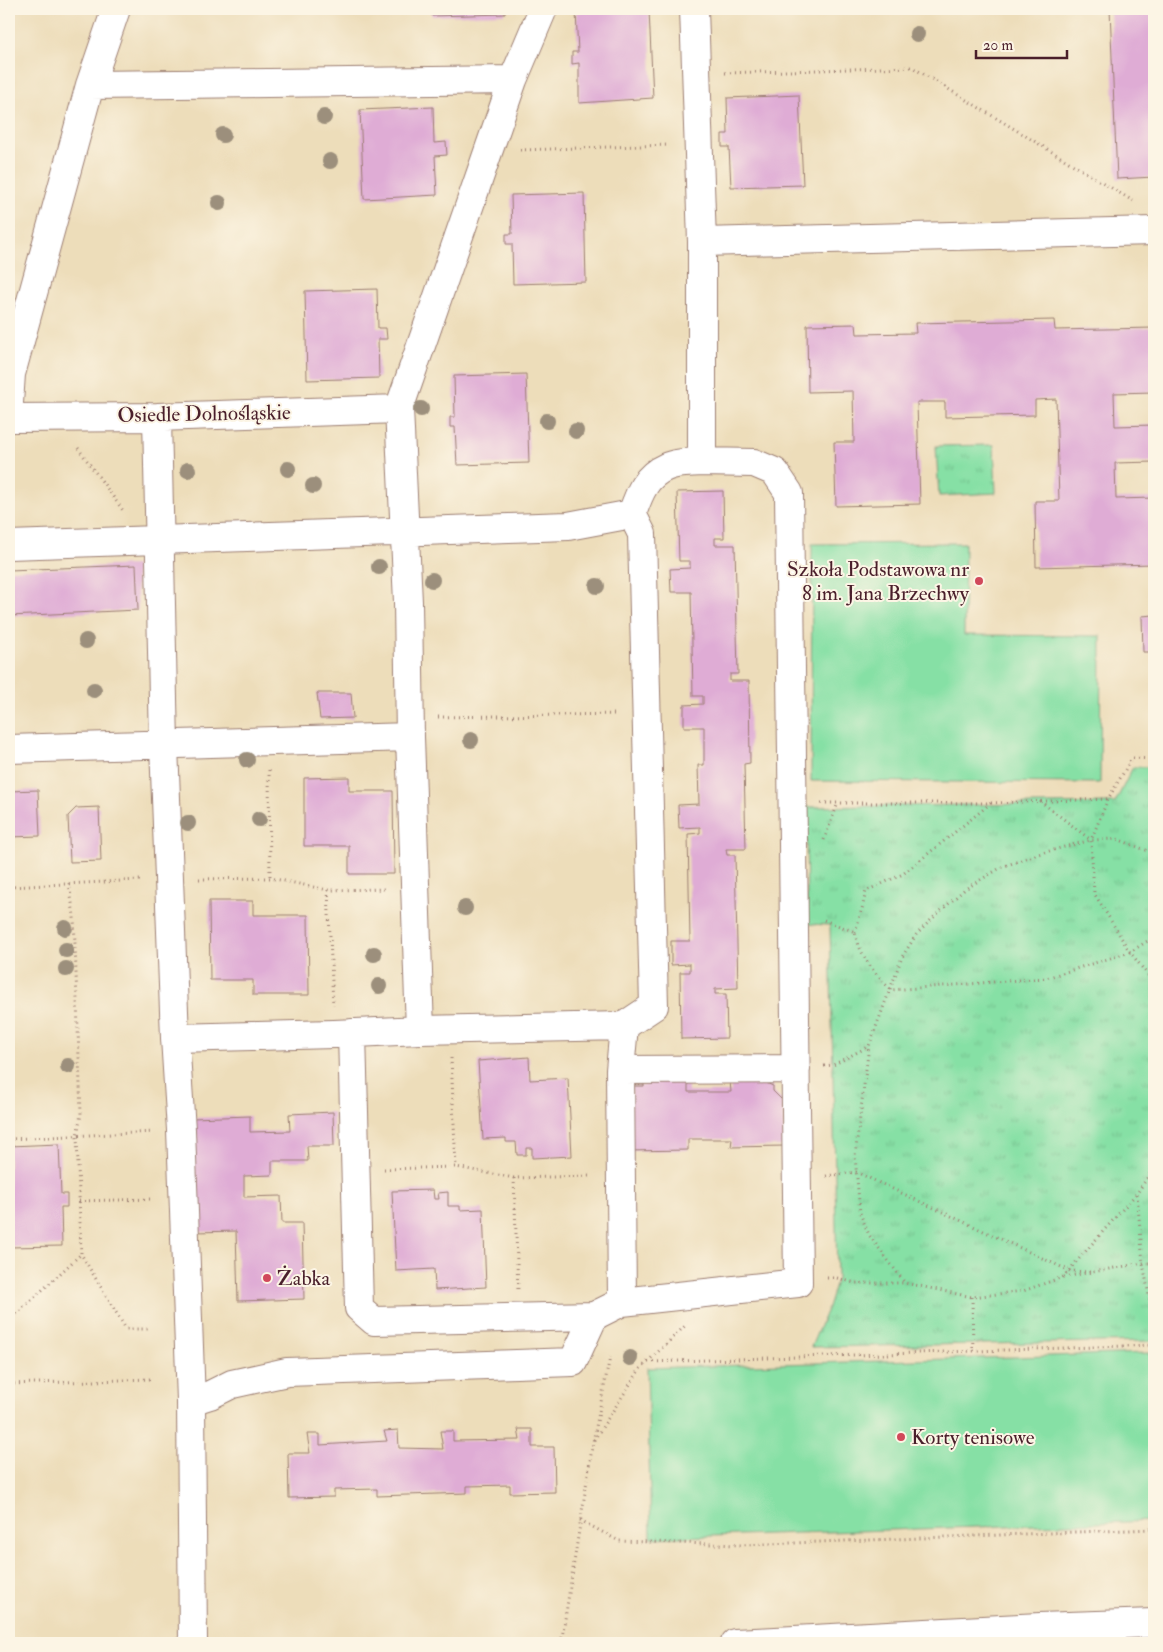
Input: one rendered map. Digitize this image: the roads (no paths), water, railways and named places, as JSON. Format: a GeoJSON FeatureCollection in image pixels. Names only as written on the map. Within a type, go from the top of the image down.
{"type":"FeatureCollection","features":[{"type":"Feature","properties":{"kind":"street"},"geometry":{"type":"LineString","coordinates":[[9,403],[11,374],[90,85],[116,9]]}},
{"type":"Feature","properties":{"kind":"street"},"geometry":{"type":"LineString","coordinates":[[420,1030],[405,531],[399,409],[513,80],[543,9]]}},
{"type":"Feature","properties":{"kind":"street"},"geometry":{"type":"LineString","coordinates":[[694,9],[702,242],[702,462]]}},
{"type":"Feature","properties":{"kind":"street"},"geometry":{"type":"LineString","coordinates":[[90,85],[513,80]]}},
{"type":"Feature","properties":{"kind":"street"},"geometry":{"type":"LineString","coordinates":[[702,242],[1154,231]]}},
{"type":"Feature","properties":{"kind":"street","name":"Osiedle Dolnośląskie"},"geometry":{"type":"LineString","coordinates":[[9,418],[157,417],[399,409]]}},
{"type":"Feature","properties":{"kind":"street"},"geometry":{"type":"LineString","coordinates":[[157,417],[164,745],[191,1401],[193,1643]]}},
{"type":"Feature","properties":{"kind":"street"},"geometry":{"type":"LineString","coordinates":[[175,1038],[420,1030],[624,1026],[654,1006],[642,534],[632,514],[647,479],[667,466],[702,462],[754,462],[775,472],[788,493],[798,1283],[622,1302],[594,1316],[374,1321],[359,1308],[356,1169],[343,1033]]}},
{"type":"Feature","properties":{"kind":"street"},"geometry":{"type":"LineString","coordinates":[[9,545],[568,526],[632,514]]}},
{"type":"Feature","properties":{"kind":"street"},"geometry":{"type":"LineString","coordinates":[[9,749],[268,742],[410,727]]}},
{"type":"Feature","properties":{"kind":"street"},"geometry":{"type":"LineString","coordinates":[[622,1302],[620,1070],[624,1026]]}},
{"type":"Feature","properties":{"kind":"street"},"geometry":{"type":"LineString","coordinates":[[620,1070],[796,1069]]}},
{"type":"Feature","properties":{"kind":"street"},"geometry":{"type":"LineString","coordinates":[[191,1401],[210,1396],[232,1384],[287,1372],[573,1362],[594,1316]]}},
{"type":"Feature","properties":{"kind":"street"},"geometry":{"type":"LineString","coordinates":[[735,1643],[1154,1623]]}},
{"type":"Feature","properties":{"kind":"place","name":"Szkoła Podstawowa nr 8 im. Jana Brzechwy"},"geometry":{"type":"Point","coordinates":[979,581]}},
{"type":"Feature","properties":{"kind":"place","name":"Żabka"},"geometry":{"type":"Point","coordinates":[267,1278]}},
{"type":"Feature","properties":{"kind":"place","name":"Korty tenisowe"},"geometry":{"type":"Point","coordinates":[901,1437]}}]}
